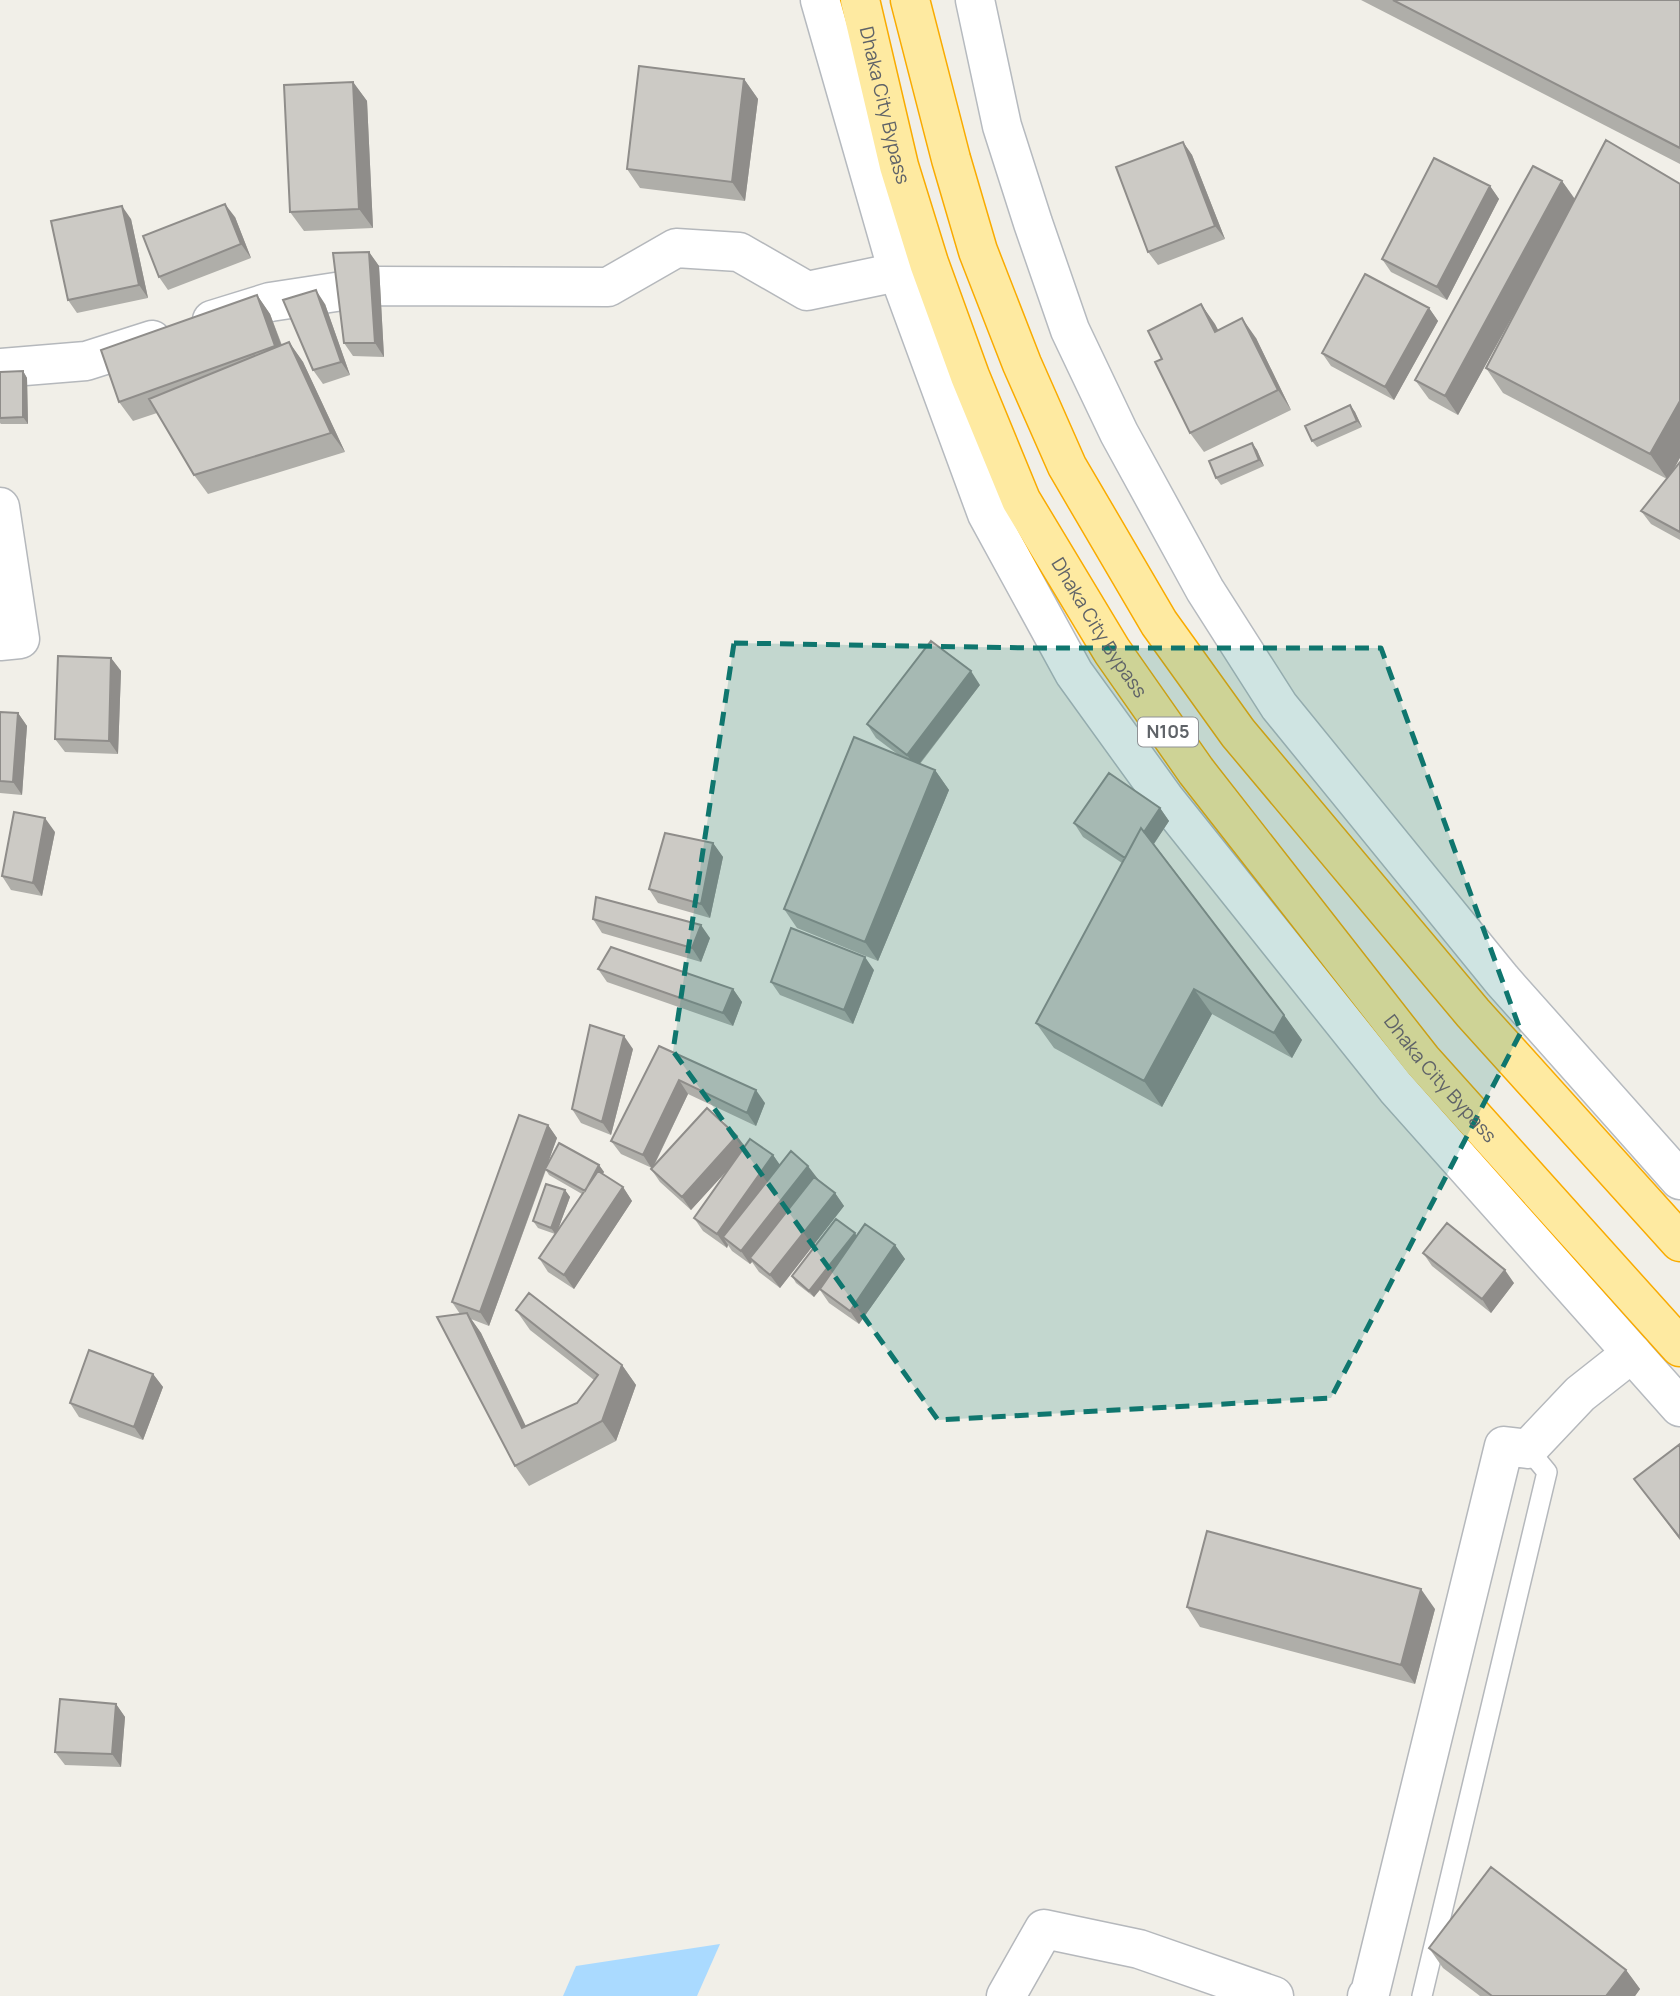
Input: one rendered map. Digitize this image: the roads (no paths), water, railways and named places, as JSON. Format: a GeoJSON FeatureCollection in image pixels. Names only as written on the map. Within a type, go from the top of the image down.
{"type":"FeatureCollection","features":[{"type":"Feature","properties":{"kind":"highway","name":"Dhaka City Bypass"},"geometry":{"type":"LineString","coordinates":[[860,0],[900,166],[929,263],[970,376],[1021,500],[1112,651],[1196,771],[1422,1060],[1680,1347]]}},
{"type":"Feature","properties":{"kind":"highway","name":"N105"},"geometry":{"type":"LineString","coordinates":[[910,0],[978,251],[1017,351],[1067,466],[1159,623],[1238,733],[1472,1013],[1680,1242]]}},
{"type":"Feature","properties":{"kind":"main road"},"geometry":{"type":"LineString","coordinates":[[820,0],[898,272],[987,514],[1074,673],[1165,799],[1396,1088],[1680,1407]]}},
{"type":"Feature","properties":{"kind":"main road"},"geometry":{"type":"LineString","coordinates":[[975,0],[1002,126],[1070,330],[1119,433],[1205,590],[1287,717],[1502,980],[1680,1180]]}},
{"type":"Feature","properties":{"kind":"main road"},"geometry":{"type":"LineString","coordinates":[[0,368],[86,361],[270,302],[375,286],[608,287],[676,248],[739,252],[807,291],[898,272]]}},
{"type":"Feature","properties":{"kind":"main road"},"geometry":{"type":"LineString","coordinates":[[0,507],[20,639],[0,641]]}},
{"type":"Feature","properties":{"kind":"main road"},"geometry":{"type":"LineString","coordinates":[[1367,1996],[1370,1993],[1504,1446],[1528,1449],[1580,1394],[1632,1353]]}},
{"type":"Feature","properties":{"kind":"main road"},"geometry":{"type":"LineString","coordinates":[[1006,1996],[1044,1929],[1139,1949],[1274,1996]]}},
{"type":"Feature","properties":{"kind":"lane"},"geometry":{"type":"LineString","coordinates":[[1422,1996],[1548,1472],[1528,1449]]}},
{"type":"Feature","properties":{"kind":"water"},"geometry":{"type":"Polygon","coordinates":[[[720,1944],[697,1996],[563,1996],[576,1966],[720,1944]]]}}]}
